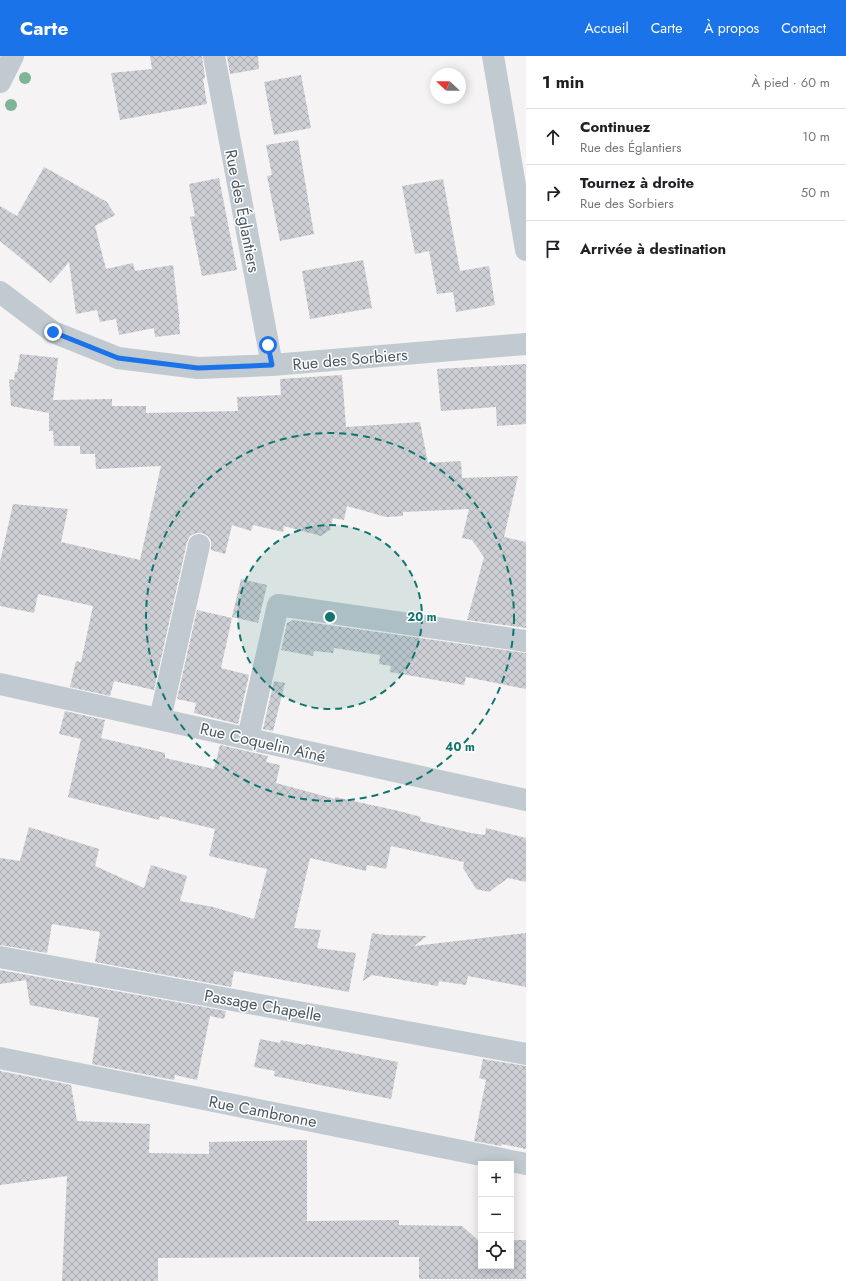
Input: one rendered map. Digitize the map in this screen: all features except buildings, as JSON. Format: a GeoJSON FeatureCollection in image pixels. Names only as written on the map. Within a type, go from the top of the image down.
{"type":"FeatureCollection","features":[{"type":"Feature","properties":{"kind":"street"},"geometry":{"type":"LineString","coordinates":[[0,82],[13,56]]}},
{"type":"Feature","properties":{"kind":"street","name":"Rue des Églantiers"},"geometry":{"type":"LineString","coordinates":[[214,56],[272,365]]}},
{"type":"Feature","properties":{"kind":"street"},"geometry":{"type":"LineString","coordinates":[[493,56],[526,250]]}},
{"type":"Feature","properties":{"kind":"street","name":"Rue des Sorbiers"},"geometry":{"type":"LineString","coordinates":[[0,292],[53,332],[118,358],[198,368],[272,365],[526,344]]}},
{"type":"Feature","properties":{"kind":"street"},"geometry":{"type":"LineString","coordinates":[[160,719],[199,544]]}},
{"type":"Feature","properties":{"kind":"street"},"geometry":{"type":"LineString","coordinates":[[248,738],[278,604],[526,641]]}},
{"type":"Feature","properties":{"kind":"street","name":"Rue Coquelin Aîné"},"geometry":{"type":"LineString","coordinates":[[0,684],[526,800]]}},
{"type":"Feature","properties":{"kind":"street","name":"Passage Chapelle"},"geometry":{"type":"LineString","coordinates":[[0,957],[526,1054]]}},
{"type":"Feature","properties":{"kind":"street","name":"Rue Cambronne"},"geometry":{"type":"LineString","coordinates":[[0,1058],[526,1164]]}},
{"type":"Feature","properties":{"kind":"route"},"geometry":{"type":"LineString","coordinates":[[53,332],[118,358],[198,368],[272,365],[268,345]]}}]}
